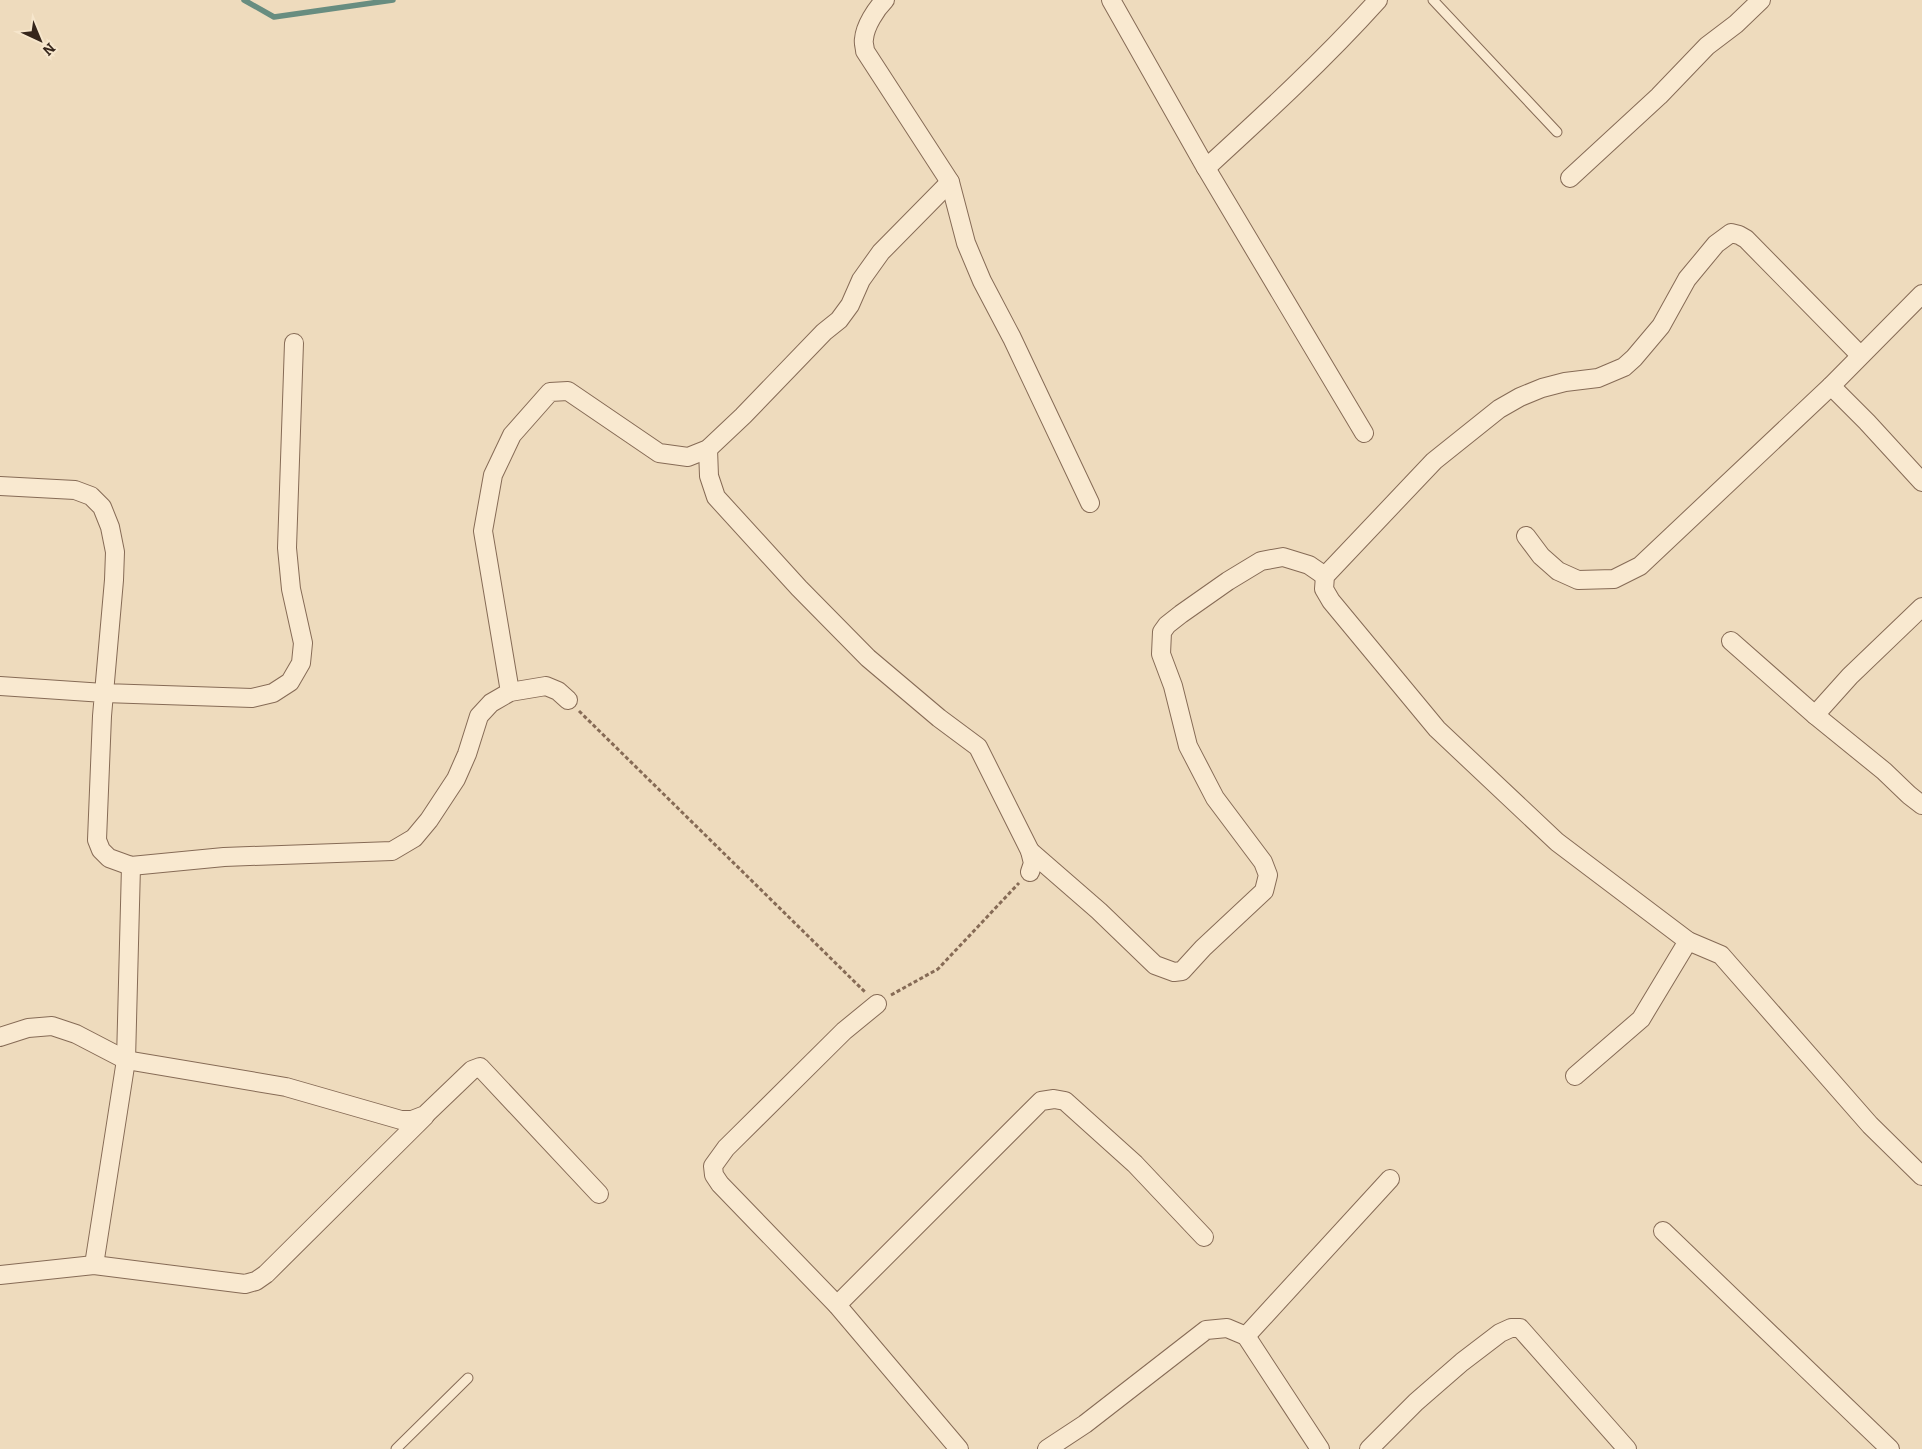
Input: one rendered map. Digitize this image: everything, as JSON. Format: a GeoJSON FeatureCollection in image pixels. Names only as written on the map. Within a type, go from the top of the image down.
{"type":"FeatureCollection","features":[{"type":"Feature","properties":{"kind":"street"},"geometry":{"type":"LineString","coordinates":[[885,0],[868,26],[864,39],[866,51],[950,182],[966,243],[982,281],[1012,338],[1090,503]]}},
{"type":"Feature","properties":{"kind":"street"},"geometry":{"type":"LineString","coordinates":[[1111,0],[1206,168],[1364,433]]}},
{"type":"Feature","properties":{"kind":"street"},"geometry":{"type":"LineString","coordinates":[[1206,168],[1286,94],[1378,0]]}},
{"type":"Feature","properties":{"kind":"street"},"geometry":{"type":"LineString","coordinates":[[1570,178],[1659,96],[1707,46],[1736,24],[1762,0]]}},
{"type":"Feature","properties":{"kind":"street"},"geometry":{"type":"LineString","coordinates":[[510,692],[483,531],[493,476],[512,434],[550,392],[568,391],[659,453],[688,457],[708,448],[743,416],[824,332],[839,320],[850,305],[861,280],[881,252],[950,182]]}},
{"type":"Feature","properties":{"kind":"street"},"geometry":{"type":"LineString","coordinates":[[1860,355],[1746,239],[1731,233],[1716,244],[1687,279],[1661,326],[1624,367],[1598,378],[1565,382],[1542,388],[1520,397],[1499,410],[1434,462],[1325,576],[1324,590],[1331,601],[1437,729],[1556,842],[1688,941],[1721,955],[1870,1125],[1922,1176]]}},
{"type":"Feature","properties":{"kind":"street"},"geometry":{"type":"LineString","coordinates":[[1526,536],[1541,556],[1558,571],[1578,580],[1614,579],[1640,566],[1831,386],[1922,294]]}},
{"type":"Feature","properties":{"kind":"street"},"geometry":{"type":"LineString","coordinates":[[0,686],[104,693],[252,698],[273,693],[290,682],[301,663],[303,643],[291,589],[287,548],[294,343]]}},
{"type":"Feature","properties":{"kind":"street"},"geometry":{"type":"LineString","coordinates":[[1831,386],[1922,482]]}},
{"type":"Feature","properties":{"kind":"street"},"geometry":{"type":"LineString","coordinates":[[708,448],[709,476],[716,497],[799,588],[868,658],[939,718],[978,747],[1030,851],[1033,863],[1030,872]]}},
{"type":"Feature","properties":{"kind":"street"},"geometry":{"type":"LineString","coordinates":[[0,486],[75,490],[91,496],[102,508],[110,526],[115,552],[114,580],[102,716],[98,840],[101,850],[109,858],[131,866],[224,857],[392,851],[414,838],[430,820],[456,778],[467,754],[479,716],[491,703],[510,692],[546,686],[568,700]]}},
{"type":"Feature","properties":{"kind":"street"},"geometry":{"type":"LineString","coordinates":[[1030,851],[1099,911],[1155,965],[1174,972],[1182,971],[1203,948],[1264,892],[1268,875],[1263,862],[1215,798],[1188,746],[1173,686],[1161,654],[1162,632],[1180,614],[1261,561],[1283,557],[1309,565],[1325,576]]}},
{"type":"Feature","properties":{"kind":"street"},"geometry":{"type":"LineString","coordinates":[[1815,715],[1850,676],[1922,607]]}},
{"type":"Feature","properties":{"kind":"street"},"geometry":{"type":"LineString","coordinates":[[1731,641],[1922,805]]}},
{"type":"Feature","properties":{"kind":"street"},"geometry":{"type":"LineString","coordinates":[[94,1265],[126,1060],[131,866]]}},
{"type":"Feature","properties":{"kind":"street"},"geometry":{"type":"LineString","coordinates":[[1575,1076],[1641,1019],[1688,941]]}},
{"type":"Feature","properties":{"kind":"street"},"geometry":{"type":"LineString","coordinates":[[877,1004],[844,1031],[733,1141],[718,1157],[713,1166],[714,1175],[720,1184],[837,1305],[959,1449]]}},
{"type":"Feature","properties":{"kind":"street"},"geometry":{"type":"LineString","coordinates":[[0,1038],[28,1028],[52,1026],[76,1034],[126,1060],[286,1087],[400,1120],[412,1120],[425,1115]]}},
{"type":"Feature","properties":{"kind":"street"},"geometry":{"type":"LineString","coordinates":[[0,1275],[94,1265],[245,1284],[256,1280],[266,1274],[472,1070],[480,1067],[600,1194]]}},
{"type":"Feature","properties":{"kind":"street"},"geometry":{"type":"LineString","coordinates":[[837,1305],[1040,1101],[1066,1100],[1135,1164],[1204,1237]]}},
{"type":"Feature","properties":{"kind":"street"},"geometry":{"type":"LineString","coordinates":[[1246,1336],[1390,1179]]}},
{"type":"Feature","properties":{"kind":"street"},"geometry":{"type":"LineString","coordinates":[[1663,1231],[1890,1449]]}},
{"type":"Feature","properties":{"kind":"street"},"geometry":{"type":"LineString","coordinates":[[1047,1449],[1085,1424],[1206,1330],[1227,1328],[1246,1336],[1320,1449]]}},
{"type":"Feature","properties":{"kind":"street"},"geometry":{"type":"LineString","coordinates":[[1369,1449],[1416,1402],[1462,1362],[1500,1333],[1511,1328],[1520,1328],[1627,1449]]}},
{"type":"Feature","properties":{"kind":"lane"},"geometry":{"type":"LineString","coordinates":[[1433,0],[1557,132]]}},
{"type":"Feature","properties":{"kind":"lane"},"geometry":{"type":"LineString","coordinates":[[396,1449],[468,1378]]}},
{"type":"Feature","properties":{"kind":"path"},"geometry":{"type":"LineString","coordinates":[[568,700],[877,1004],[938,969],[1030,872]]}},
{"type":"Feature","properties":{"kind":"waterway"},"geometry":{"type":"LineString","coordinates":[[244,0],[274,17],[393,0]]}}]}
